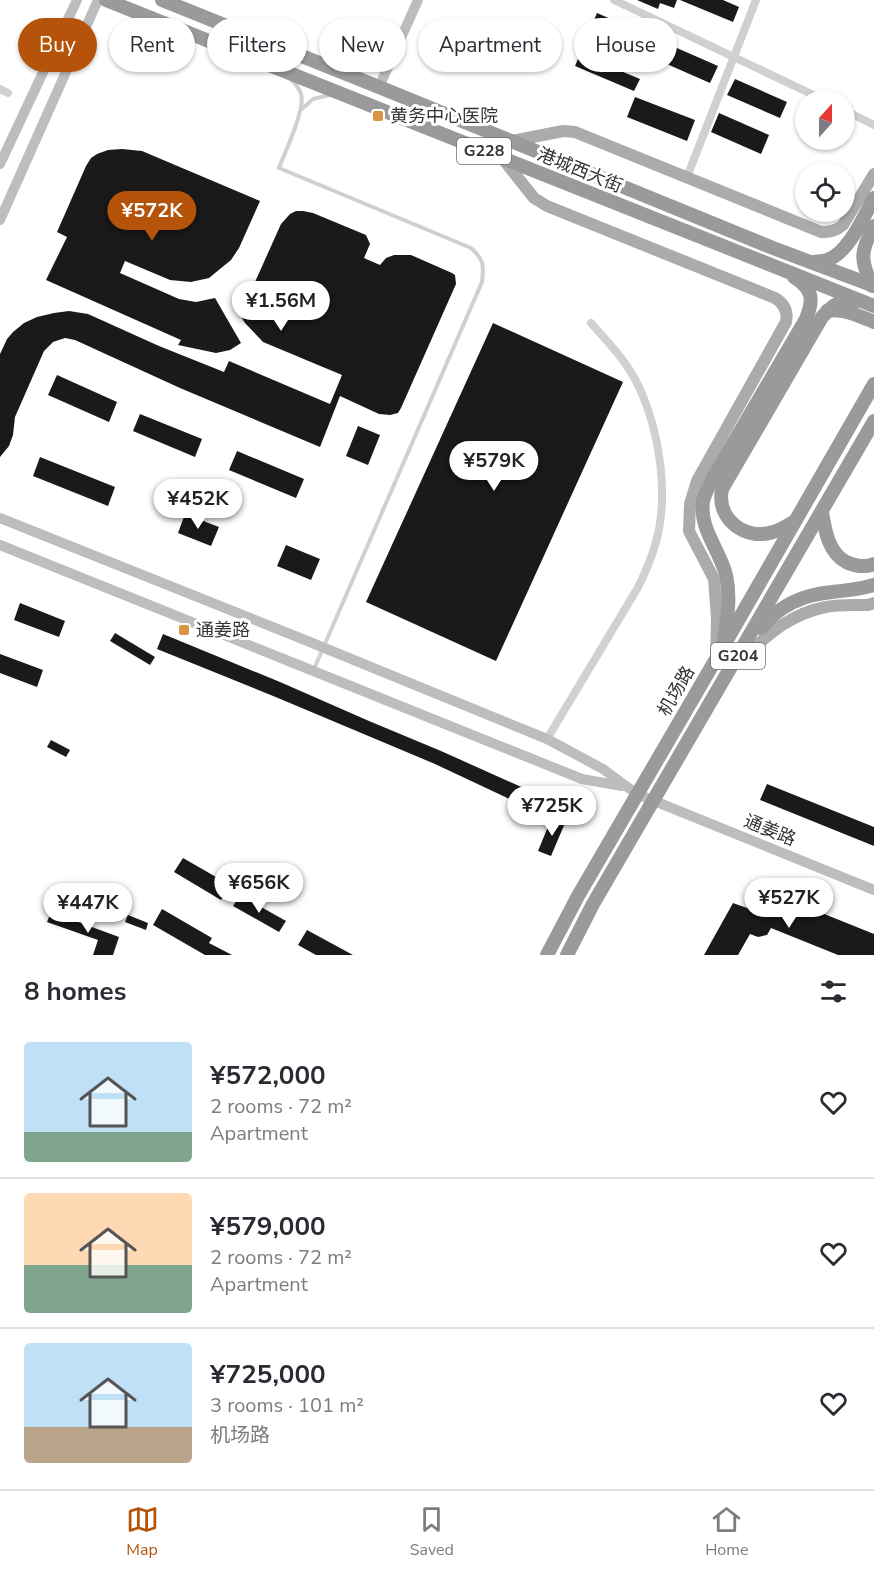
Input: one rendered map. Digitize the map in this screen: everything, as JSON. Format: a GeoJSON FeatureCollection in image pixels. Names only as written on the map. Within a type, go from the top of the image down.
{"type":"FeatureCollection","features":[{"type":"Feature","properties":{"kind":"highway","name":"港城西大街"},"geometry":{"type":"LineString","coordinates":[[106,0],[207,41]]}},
{"type":"Feature","properties":{"kind":"highway","name":"港城西大街"},"geometry":{"type":"LineString","coordinates":[[162,0],[873,286]]}},
{"type":"Feature","properties":{"kind":"highway","name":"港城西大街"},"geometry":{"type":"LineString","coordinates":[[286,72],[869,303]]}},
{"type":"Feature","properties":{"kind":"highway"},"geometry":{"type":"LineString","coordinates":[[809,262],[827,260],[842,251],[874,198]]}},
{"type":"Feature","properties":{"kind":"highway"},"geometry":{"type":"LineString","coordinates":[[873,286],[863,250],[874,226]]}},
{"type":"Feature","properties":{"kind":"highway"},"geometry":{"type":"LineString","coordinates":[[720,653],[729,605],[726,577],[719,555],[708,535],[703,517],[703,500],[714,476],[806,319],[811,306],[810,292],[801,281],[765,262]]}},
{"type":"Feature","properties":{"kind":"highway"},"geometry":{"type":"LineString","coordinates":[[795,521],[774,532],[760,534],[737,528],[724,513],[721,497],[725,482],[827,311],[841,302],[869,303]]}},
{"type":"Feature","properties":{"kind":"highway"},"geometry":{"type":"LineString","coordinates":[[827,311],[839,310],[874,322]]}},
{"type":"Feature","properties":{"kind":"highway","name":"机场路"},"geometry":{"type":"LineString","coordinates":[[547,955],[631,790],[720,653],[874,384]]}},
{"type":"Feature","properties":{"kind":"highway","name":"机场路"},"geometry":{"type":"LineString","coordinates":[[567,955],[593,904],[874,421]]}},
{"type":"Feature","properties":{"kind":"highway"},"geometry":{"type":"LineString","coordinates":[[822,512],[829,543],[838,557],[853,565],[866,567],[874,564]]}},
{"type":"Feature","properties":{"kind":"highway"},"geometry":{"type":"LineString","coordinates":[[739,655],[771,617],[794,601],[874,585]]}},
{"type":"Feature","properties":{"kind":"main road"},"geometry":{"type":"LineString","coordinates":[[512,141],[563,131],[575,132],[821,231],[830,232],[837,230],[846,222],[874,174]]}},
{"type":"Feature","properties":{"kind":"main road"},"geometry":{"type":"LineString","coordinates":[[503,159],[534,198],[548,206],[775,298],[785,308],[786,322],[697,481],[690,504],[689,531],[714,579],[720,653]]}},
{"type":"Feature","properties":{"kind":"main road"},"geometry":{"type":"LineString","coordinates":[[731,668],[772,631],[803,613],[828,606],[874,603]]}},
{"type":"Feature","properties":{"kind":"street"},"geometry":{"type":"LineString","coordinates":[[0,164],[5,143],[77,0]]}},
{"type":"Feature","properties":{"kind":"street"},"geometry":{"type":"LineString","coordinates":[[0,220],[98,0]]}},
{"type":"Feature","properties":{"kind":"street"},"geometry":{"type":"LineString","coordinates":[[379,87],[417,0]]}},
{"type":"Feature","properties":{"kind":"street"},"geometry":{"type":"LineString","coordinates":[[614,0],[803,90]]}},
{"type":"Feature","properties":{"kind":"street"},"geometry":{"type":"LineString","coordinates":[[687,177],[756,0]]}},
{"type":"Feature","properties":{"kind":"street"},"geometry":{"type":"LineString","coordinates":[[0,88],[8,93]]}},
{"type":"Feature","properties":{"kind":"street"},"geometry":{"type":"LineString","coordinates":[[855,116],[874,125]]}},
{"type":"Feature","properties":{"kind":"street"},"geometry":{"type":"LineString","coordinates":[[546,740],[637,589],[648,567],[662,509],[659,454],[640,388],[618,353],[591,323]]}},
{"type":"Feature","properties":{"kind":"street"},"geometry":{"type":"LineString","coordinates":[[0,518],[546,740],[603,769],[631,790]]}},
{"type":"Feature","properties":{"kind":"street"},"geometry":{"type":"LineString","coordinates":[[0,545],[582,779],[631,790]]}},
{"type":"Feature","properties":{"kind":"street","name":"通姜路"},"geometry":{"type":"LineString","coordinates":[[631,790],[874,890]]}},
{"type":"Feature","properties":{"kind":"lane"},"geometry":{"type":"LineString","coordinates":[[282,72],[290,78],[301,94],[302,102],[279,168],[471,248],[480,257],[484,267],[482,282],[313,672]]}},
{"type":"Feature","properties":{"kind":"lane"},"geometry":{"type":"LineString","coordinates":[[300,112],[313,99],[326,95],[348,96]]}},
{"type":"Feature","properties":{"kind":"building"},"geometry":{"type":"Polygon","coordinates":[[[637,0],[677,0],[674,8],[660,3],[658,9],[637,0]]]}},
{"type":"Feature","properties":{"kind":"building"},"geometry":{"type":"Polygon","coordinates":[[[680,0],[723,0],[739,7],[733,22],[680,0]]]}},
{"type":"Feature","properties":{"kind":"building"},"geometry":{"type":"Polygon","coordinates":[[[597,13],[608,18],[595,18],[597,13]]]}},
{"type":"Feature","properties":{"kind":"building"},"geometry":{"type":"Polygon","coordinates":[[[677,48],[718,66],[710,83],[677,68],[677,48]]]}},
{"type":"Feature","properties":{"kind":"building"},"geometry":{"type":"Polygon","coordinates":[[[589,72],[623,72],[640,79],[634,91],[589,72]]]}},
{"type":"Feature","properties":{"kind":"building"},"geometry":{"type":"Polygon","coordinates":[[[735,79],[787,102],[780,118],[727,95],[735,79]]]}},
{"type":"Feature","properties":{"kind":"building"},"geometry":{"type":"Polygon","coordinates":[[[635,97],[695,120],[687,141],[627,117],[635,97]]]}},
{"type":"Feature","properties":{"kind":"building"},"geometry":{"type":"Polygon","coordinates":[[[719,113],[769,135],[761,154],[711,132],[719,113]]]}},
{"type":"Feature","properties":{"kind":"building"},"geometry":{"type":"Polygon","coordinates":[[[122,149],[142,151],[260,201],[239,248],[231,260],[209,278],[191,282],[170,280],[125,261],[120,273],[179,299],[196,302],[215,298],[241,343],[230,350],[216,353],[178,345],[181,340],[46,280],[67,237],[57,232],[86,166],[97,154],[122,149]]]}},
{"type":"Feature","properties":{"kind":"building"},"geometry":{"type":"Polygon","coordinates":[[[296,211],[313,213],[366,235],[370,244],[364,258],[380,265],[386,258],[394,255],[411,255],[455,275],[456,284],[398,413],[379,414],[340,396],[320,447],[180,388],[75,340],[65,338],[53,342],[44,351],[15,417],[9,446],[0,457],[0,354],[7,339],[24,323],[54,313],[69,311],[88,314],[224,372],[229,361],[330,404],[342,375],[263,342],[242,318],[242,311],[281,224],[296,211]]]}},
{"type":"Feature","properties":{"kind":"building"},"geometry":{"type":"Polygon","coordinates":[[[493,323],[623,382],[496,661],[366,602],[493,323]]]}},
{"type":"Feature","properties":{"kind":"building"},"geometry":{"type":"Polygon","coordinates":[[[57,375],[117,402],[109,422],[48,395],[57,375]]]}},
{"type":"Feature","properties":{"kind":"building"},"geometry":{"type":"Polygon","coordinates":[[[140,414],[202,439],[195,457],[133,431],[140,414]]]}},
{"type":"Feature","properties":{"kind":"building"},"geometry":{"type":"Polygon","coordinates":[[[358,426],[380,435],[368,465],[346,456],[358,426]]]}},
{"type":"Feature","properties":{"kind":"building"},"geometry":{"type":"Polygon","coordinates":[[[237,451],[304,479],[296,498],[229,470],[237,451]]]}},
{"type":"Feature","properties":{"kind":"building"},"geometry":{"type":"Polygon","coordinates":[[[40,457],[115,487],[108,506],[33,476],[40,457]]]}},
{"type":"Feature","properties":{"kind":"building"},"geometry":{"type":"Polygon","coordinates":[[[185,514],[219,527],[211,546],[178,533],[185,514]]]}},
{"type":"Feature","properties":{"kind":"building"},"geometry":{"type":"Polygon","coordinates":[[[286,545],[320,559],[311,580],[277,566],[286,545]]]}},
{"type":"Feature","properties":{"kind":"building"},"geometry":{"type":"Polygon","coordinates":[[[20,603],[65,621],[59,637],[14,620],[20,603]]]}},
{"type":"Feature","properties":{"kind":"building"},"geometry":{"type":"Polygon","coordinates":[[[115,633],[155,657],[150,665],[110,641],[115,633]]]}},
{"type":"Feature","properties":{"kind":"building"},"geometry":{"type":"Polygon","coordinates":[[[163,634],[280,682],[546,798],[539,813],[435,764],[157,649],[163,634]]]}},
{"type":"Feature","properties":{"kind":"building"},"geometry":{"type":"Polygon","coordinates":[[[0,654],[43,670],[37,687],[0,673],[0,654]]]}},
{"type":"Feature","properties":{"kind":"building"},"geometry":{"type":"Polygon","coordinates":[[[51,740],[70,750],[66,757],[47,747],[51,740]]]}},
{"type":"Feature","properties":{"kind":"building"},"geometry":{"type":"Polygon","coordinates":[[[767,784],[874,827],[874,846],[760,800],[767,784]]]}},
{"type":"Feature","properties":{"kind":"building"},"geometry":{"type":"Polygon","coordinates":[[[552,817],[565,823],[551,856],[538,851],[552,817]]]}},
{"type":"Feature","properties":{"kind":"building"},"geometry":{"type":"Polygon","coordinates":[[[183,858],[230,885],[221,900],[174,872],[183,858]]]}},
{"type":"Feature","properties":{"kind":"building"},"geometry":{"type":"Polygon","coordinates":[[[772,893],[874,934],[874,955],[838,955],[771,928],[767,935],[758,937],[750,934],[738,955],[704,955],[733,903],[758,909],[765,906],[772,893]]]}},
{"type":"Feature","properties":{"kind":"building"},"geometry":{"type":"Polygon","coordinates":[[[240,895],[286,921],[279,932],[233,906],[240,895]]]}},
{"type":"Feature","properties":{"kind":"building"},"geometry":{"type":"Polygon","coordinates":[[[162,909],[212,938],[209,943],[232,955],[205,955],[153,925],[162,909]]]}},
{"type":"Feature","properties":{"kind":"building"},"geometry":{"type":"Polygon","coordinates":[[[51,912],[119,937],[113,955],[93,955],[98,940],[47,922],[51,912]]]}},
{"type":"Feature","properties":{"kind":"building"},"geometry":{"type":"Polygon","coordinates":[[[128,915],[148,923],[146,930],[125,922],[128,915]]]}},
{"type":"Feature","properties":{"kind":"building"},"geometry":{"type":"Polygon","coordinates":[[[307,930],[353,955],[316,955],[298,945],[307,930]]]}},
{"type":"Feature","properties":{"kind":"place","name":"黄务中心医院"},"geometry":{"type":"Point","coordinates":[378,116]}},
{"type":"Feature","properties":{"kind":"place","name":"通姜路"},"geometry":{"type":"Point","coordinates":[184,630]}}]}
